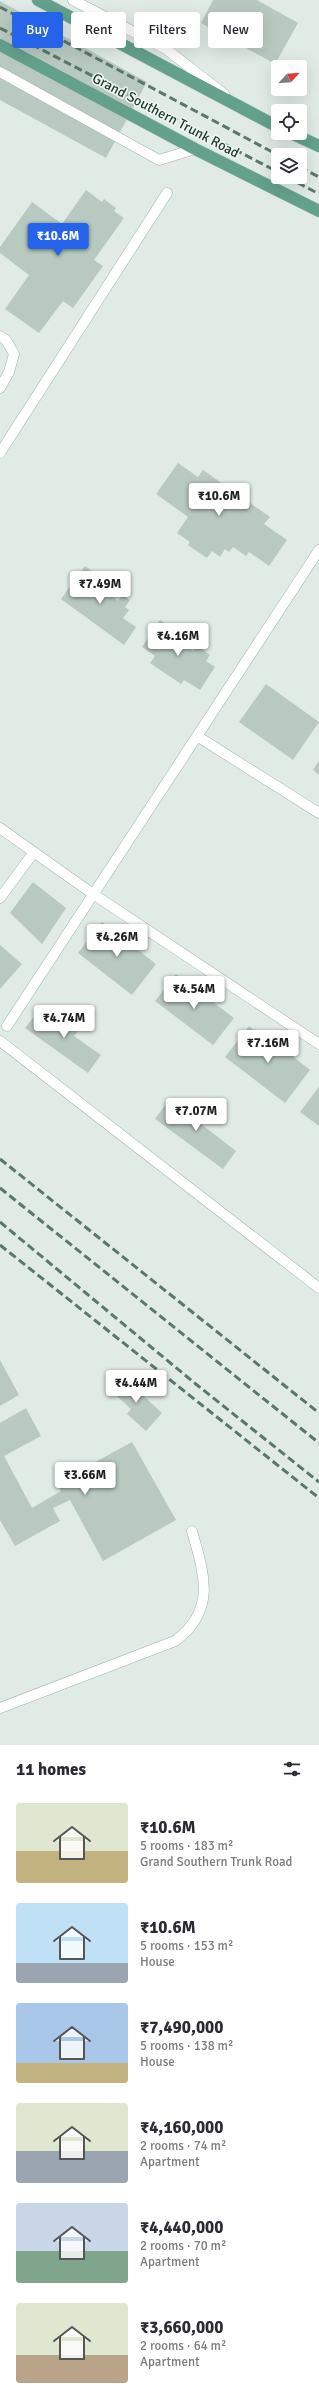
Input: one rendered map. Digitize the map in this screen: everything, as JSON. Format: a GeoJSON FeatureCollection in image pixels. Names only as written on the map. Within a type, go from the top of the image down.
{"type":"FeatureCollection","features":[{"type":"Feature","properties":{"kind":"main road"},"geometry":{"type":"LineString","coordinates":[[38,0],[271,124]]}},
{"type":"Feature","properties":{"kind":"main road","name":"Grand Southern Trunk Road"},"geometry":{"type":"LineString","coordinates":[[0,45],[195,149],[319,211]]}},
{"type":"Feature","properties":{"kind":"main road"},"geometry":{"type":"LineString","coordinates":[[306,140],[319,146]]}},
{"type":"Feature","properties":{"kind":"lane"},"geometry":{"type":"LineString","coordinates":[[73,0],[166,49],[247,112]]}},
{"type":"Feature","properties":{"kind":"lane"},"geometry":{"type":"LineString","coordinates":[[0,72],[159,160],[195,149]]}},
{"type":"Feature","properties":{"kind":"lane"},"geometry":{"type":"LineString","coordinates":[[0,453],[167,193]]}},
{"type":"Feature","properties":{"kind":"lane"},"geometry":{"type":"LineString","coordinates":[[0,336],[6,340],[14,354],[10,372],[0,388]]}},
{"type":"Feature","properties":{"kind":"lane"},"geometry":{"type":"LineString","coordinates":[[7,1026],[319,550]]}},
{"type":"Feature","properties":{"kind":"lane"},"geometry":{"type":"LineString","coordinates":[[197,736],[319,813]]}},
{"type":"Feature","properties":{"kind":"lane"},"geometry":{"type":"LineString","coordinates":[[0,828],[93,894],[319,1044]]}},
{"type":"Feature","properties":{"kind":"lane"},"geometry":{"type":"LineString","coordinates":[[0,898],[34,852]]}},
{"type":"Feature","properties":{"kind":"lane"},"geometry":{"type":"LineString","coordinates":[[0,1041],[319,1288]]}},
{"type":"Feature","properties":{"kind":"lane"},"geometry":{"type":"LineString","coordinates":[[0,1708],[175,1641],[188,1632],[195,1622],[204,1601],[205,1576],[192,1531]]}},
{"type":"Feature","properties":{"kind":"building"},"geometry":{"type":"Polygon","coordinates":[[[213,0],[257,0],[298,23],[277,60],[271,60],[271,62],[246,48],[263,48],[263,12],[208,12],[208,27],[201,23],[213,0]]]}},
{"type":"Feature","properties":{"kind":"building"},"geometry":{"type":"Polygon","coordinates":[[[0,1],[20,12],[12,12],[12,48],[63,48],[63,36],[71,40],[71,48],[85,48],[147,82],[106,158],[0,100],[0,1]]]}},
{"type":"Feature","properties":{"kind":"building"},"geometry":{"type":"Polygon","coordinates":[[[86,190],[102,202],[104,199],[116,208],[114,211],[124,218],[94,260],[103,266],[73,308],[63,301],[39,333],[5,309],[29,275],[0,253],[0,247],[32,202],[62,224],[86,190]]]}},
{"type":"Feature","properties":{"kind":"building"},"geometry":{"type":"Polygon","coordinates":[[[178,463],[198,477],[203,470],[270,517],[264,524],[287,540],[269,566],[249,552],[246,556],[233,547],[229,552],[225,549],[220,557],[212,551],[207,558],[188,545],[190,542],[177,533],[188,517],[156,494],[178,463]]]}},
{"type":"Feature","properties":{"kind":"building"},"geometry":{"type":"Polygon","coordinates":[[[85,566],[100,577],[95,584],[103,589],[106,584],[117,592],[113,597],[118,601],[122,595],[130,600],[125,607],[129,610],[123,618],[136,627],[124,645],[61,599],[85,566]]]}},
{"type":"Feature","properties":{"kind":"building"},"geometry":{"type":"Polygon","coordinates":[[[160,620],[174,629],[169,636],[177,641],[181,635],[191,642],[187,647],[193,651],[196,645],[210,655],[206,661],[215,667],[200,690],[184,680],[181,684],[150,663],[155,656],[142,647],[160,620]]]}},
{"type":"Feature","properties":{"kind":"building"},"geometry":{"type":"Polygon","coordinates":[[[266,684],[319,722],[293,760],[239,722],[266,684]]]}},
{"type":"Feature","properties":{"kind":"building"},"geometry":{"type":"Polygon","coordinates":[[[319,761],[319,775],[313,770],[319,761]]]}},
{"type":"Feature","properties":{"kind":"building"},"geometry":{"type":"Polygon","coordinates":[[[33,882],[66,908],[42,944],[10,913],[33,882]]]}},
{"type":"Feature","properties":{"kind":"building"},"geometry":{"type":"Polygon","coordinates":[[[102,922],[156,964],[132,995],[78,953],[102,922]]]}},
{"type":"Feature","properties":{"kind":"building"},"geometry":{"type":"Polygon","coordinates":[[[0,945],[22,964],[0,989],[0,945]]]}},
{"type":"Feature","properties":{"kind":"building"},"geometry":{"type":"Polygon","coordinates":[[[176,974],[234,1018],[213,1045],[155,1001],[176,974]]]}},
{"type":"Feature","properties":{"kind":"building"},"geometry":{"type":"Polygon","coordinates":[[[39,1010],[59,1025],[67,1013],[83,1024],[74,1036],[101,1055],[88,1073],[25,1028],[39,1010]]]}},
{"type":"Feature","properties":{"kind":"building"},"geometry":{"type":"Polygon","coordinates":[[[249,1026],[271,1044],[273,1041],[310,1070],[285,1103],[225,1057],[249,1026]]]}},
{"type":"Feature","properties":{"kind":"building"},"geometry":{"type":"Polygon","coordinates":[[[319,1087],[319,1126],[300,1112],[319,1087]]]}},
{"type":"Feature","properties":{"kind":"building"},"geometry":{"type":"Polygon","coordinates":[[[193,1100],[209,1113],[201,1124],[236,1151],[223,1169],[155,1119],[168,1101],[184,1112],[193,1100]]]}},
{"type":"Feature","properties":{"kind":"building"},"geometry":{"type":"Polygon","coordinates":[[[0,1360],[19,1395],[0,1406],[0,1360]]]}},
{"type":"Feature","properties":{"kind":"building"},"geometry":{"type":"Polygon","coordinates":[[[122,1376],[162,1413],[146,1431],[127,1414],[131,1409],[110,1390],[122,1376]]]}},
{"type":"Feature","properties":{"kind":"building"},"geometry":{"type":"Polygon","coordinates":[[[26,1408],[41,1436],[4,1456],[32,1508],[61,1491],[57,1483],[132,1442],[176,1520],[103,1561],[70,1500],[53,1508],[60,1521],[15,1546],[0,1520],[0,1423],[26,1408]]]}},
{"type":"Feature","properties":{"kind":"railway"},"geometry":{"type":"LineString","coordinates":[[0,7],[271,151]]}},
{"type":"Feature","properties":{"kind":"railway"},"geometry":{"type":"LineString","coordinates":[[0,28],[271,168]]}},
{"type":"Feature","properties":{"kind":"railway"},"geometry":{"type":"LineString","coordinates":[[307,171],[319,177]]}},
{"type":"Feature","properties":{"kind":"railway"},"geometry":{"type":"LineString","coordinates":[[300,184],[319,194]]}},
{"type":"Feature","properties":{"kind":"railway"},"geometry":{"type":"LineString","coordinates":[[0,1159],[319,1413]]}},
{"type":"Feature","properties":{"kind":"railway"},"geometry":{"type":"LineString","coordinates":[[0,1188],[319,1443]]}},
{"type":"Feature","properties":{"kind":"railway"},"geometry":{"type":"LineString","coordinates":[[0,1222],[197,1385],[319,1482]]}},
{"type":"Feature","properties":{"kind":"railway"},"geometry":{"type":"LineString","coordinates":[[0,1245],[319,1498]]}}]}
